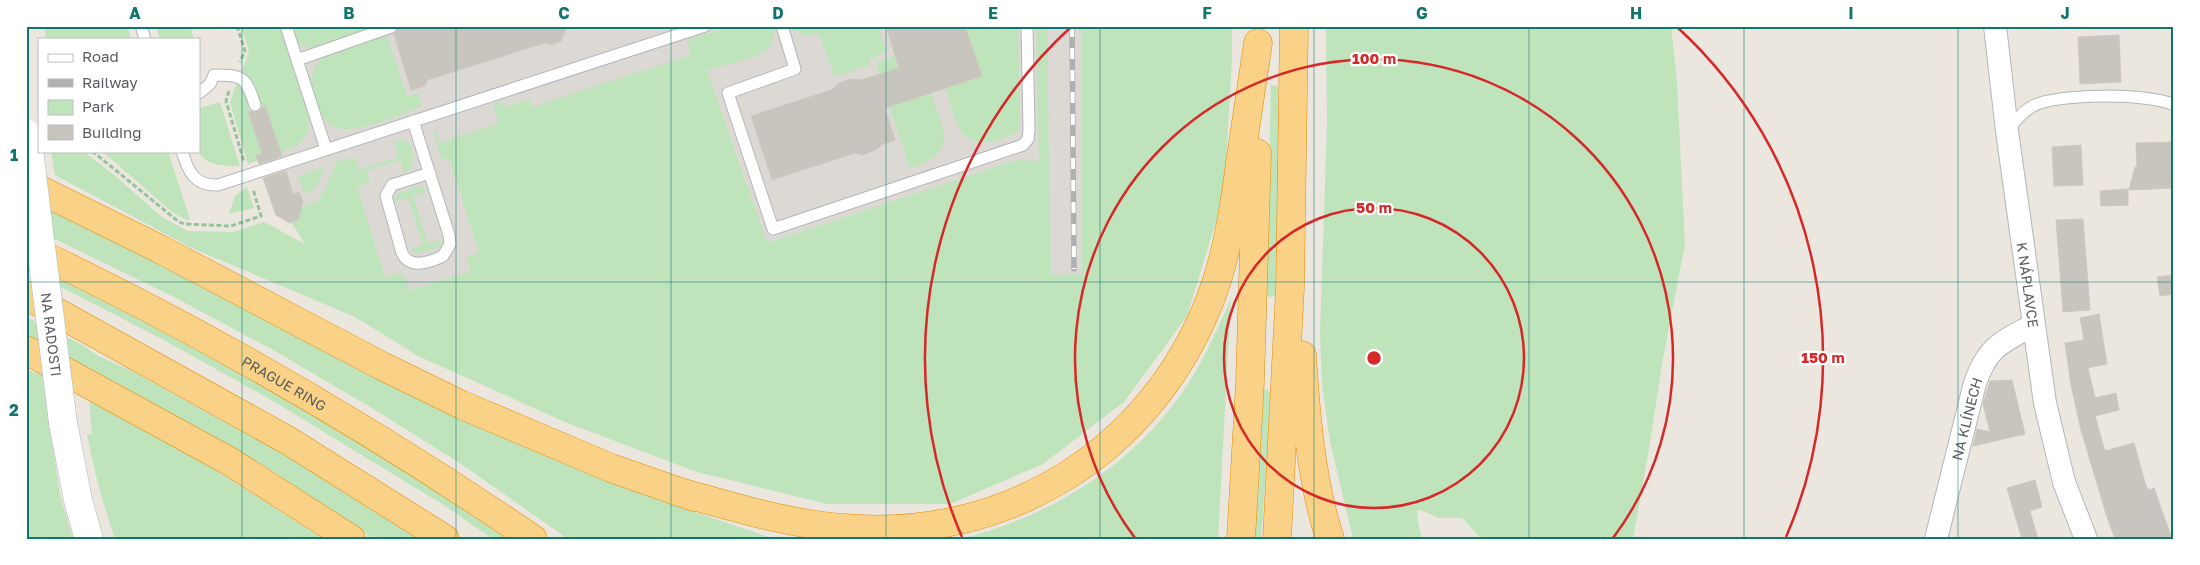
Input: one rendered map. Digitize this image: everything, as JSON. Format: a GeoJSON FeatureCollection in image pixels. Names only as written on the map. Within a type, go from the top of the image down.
{"type":"FeatureCollection","features":[{"type":"Feature","properties":{"kind":"highway"},"geometry":{"type":"LineString","coordinates":[[1277,539],[1287,368],[1292,204],[1294,26]]}},
{"type":"Feature","properties":{"kind":"highway"},"geometry":{"type":"LineString","coordinates":[[676,491],[792,521],[863,530],[912,529],[962,520],[1009,506],[1056,483],[1098,454],[1128,428],[1156,397],[1191,342],[1211,298],[1234,208],[1258,34]]}},
{"type":"Feature","properties":{"kind":"highway"},"geometry":{"type":"LineString","coordinates":[[1240,539],[1254,272],[1258,34]]}},
{"type":"Feature","properties":{"kind":"highway"},"geometry":{"type":"LineString","coordinates":[[27,183],[158,248],[374,362],[454,401],[569,452],[810,539]]}},
{"type":"Feature","properties":{"kind":"highway"},"geometry":{"type":"LineString","coordinates":[[1292,204],[1309,436],[1319,499],[1330,539]]}},
{"type":"Feature","properties":{"kind":"highway","name":"PRAGUE RING"},"geometry":{"type":"LineString","coordinates":[[26,247],[126,296],[269,374],[410,458],[533,539]]}},
{"type":"Feature","properties":{"kind":"highway"},"geometry":{"type":"LineString","coordinates":[[26,296],[289,441],[445,539]]}},
{"type":"Feature","properties":{"kind":"highway"},"geometry":{"type":"LineString","coordinates":[[26,350],[229,461],[351,539]]}},
{"type":"Feature","properties":{"kind":"highway"},"geometry":{"type":"LineString","coordinates":[[26,360],[84,382]]}},
{"type":"Feature","properties":{"kind":"main road","name":"NA RADOSTI"},"geometry":{"type":"LineString","coordinates":[[27,131],[63,423],[78,500],[89,539]]}},
{"type":"Feature","properties":{"kind":"street","name":"K NÁPLAVCE"},"geometry":{"type":"LineString","coordinates":[[1996,26],[2007,131],[2045,403],[2064,482],[2086,539]]}},
{"type":"Feature","properties":{"kind":"street","name":"NA KLÍNECH"},"geometry":{"type":"LineString","coordinates":[[1936,539],[1975,383],[1982,364],[1996,346],[2033,324]]}},
{"type":"Feature","properties":{"kind":"lane"},"geometry":{"type":"LineString","coordinates":[[141,26],[145,38]]}},
{"type":"Feature","properties":{"kind":"lane"},"geometry":{"type":"LineString","coordinates":[[286,26],[326,149]]}},
{"type":"Feature","properties":{"kind":"lane"},"geometry":{"type":"LineString","coordinates":[[182,152],[192,176],[203,184],[212,186],[224,184],[705,26]]}},
{"type":"Feature","properties":{"kind":"lane"},"geometry":{"type":"LineString","coordinates":[[782,26],[795,69],[728,93],[773,228],[1024,145],[1028,139],[1029,130],[1026,26]]}},
{"type":"Feature","properties":{"kind":"lane"},"geometry":{"type":"LineString","coordinates":[[297,60],[391,27]]}},
{"type":"Feature","properties":{"kind":"lane"},"geometry":{"type":"LineString","coordinates":[[200,92],[210,84],[214,69],[236,75],[249,85],[255,106]]}},
{"type":"Feature","properties":{"kind":"lane"},"geometry":{"type":"LineString","coordinates":[[2007,131],[2022,114],[2034,105],[2057,98],[2112,96],[2160,100],[2174,105]]}},
{"type":"Feature","properties":{"kind":"lane"},"geometry":{"type":"LineString","coordinates":[[413,121],[430,173],[450,244],[443,256],[423,263],[414,263],[406,260],[402,253],[386,196],[392,185],[430,173]]}},
{"type":"Feature","properties":{"kind":"path"},"geometry":{"type":"LineString","coordinates":[[93,152],[179,222],[185,224],[231,226],[261,216],[252,186]]}},
{"type":"Feature","properties":{"kind":"shaded area"},"geometry":{"type":"Polygon","coordinates":[[[247,26],[1082,26],[1082,274],[577,396],[306,244],[292,223],[299,217],[298,208],[304,206],[299,192],[293,194],[271,184],[239,92],[243,87],[267,80],[247,26]]]}},
{"type":"Feature","properties":{"kind":"green space"},"geometry":{"type":"Polygon","coordinates":[[[44,26],[127,26],[131,38],[46,38],[44,26]]]}},
{"type":"Feature","properties":{"kind":"green space"},"geometry":{"type":"Polygon","coordinates":[[[156,26],[177,26],[178,29],[190,26],[194,38],[160,38],[156,26]]]}},
{"type":"Feature","properties":{"kind":"green space"},"geometry":{"type":"Polygon","coordinates":[[[241,26],[279,26],[309,118],[308,129],[304,139],[296,146],[248,164],[230,102],[237,82],[243,87],[256,137],[265,106],[262,107],[255,84],[242,71],[249,51],[241,26]]]}},
{"type":"Feature","properties":{"kind":"green space"},"geometry":{"type":"Polygon","coordinates":[[[291,26],[375,26],[311,49],[299,44],[291,26]]]}},
{"type":"Feature","properties":{"kind":"green space"},"geometry":{"type":"Polygon","coordinates":[[[730,26],[772,26],[772,44],[768,49],[748,58],[707,70],[767,243],[1016,160],[1039,161],[1036,26],[1047,26],[1051,275],[1082,274],[1082,26],[1232,26],[1232,58],[1224,196],[1187,316],[1124,402],[1043,464],[950,504],[827,504],[697,472],[565,422],[418,356],[355,317],[192,248],[55,175],[51,152],[84,152],[163,218],[188,231],[233,232],[264,222],[305,244],[292,223],[299,217],[298,208],[319,201],[337,162],[354,157],[359,170],[398,157],[394,142],[404,139],[410,145],[413,153],[410,169],[404,173],[400,160],[367,171],[370,183],[357,187],[385,277],[399,273],[405,278],[409,291],[471,271],[466,257],[479,253],[449,158],[442,160],[433,133],[435,129],[440,143],[499,123],[493,104],[502,101],[504,107],[530,99],[532,107],[691,55],[687,40],[730,26]]]}},
{"type":"Feature","properties":{"kind":"green space"},"geometry":{"type":"Polygon","coordinates":[[[792,26],[878,26],[886,52],[870,59],[870,65],[834,77],[819,33],[804,35],[792,26]]]}},
{"type":"Feature","properties":{"kind":"green space"},"geometry":{"type":"Polygon","coordinates":[[[965,26],[1018,26],[1020,126],[1010,136],[987,142],[976,141],[967,137],[956,122],[945,88],[982,76],[965,26]]]}},
{"type":"Feature","properties":{"kind":"green space"},"geometry":{"type":"Polygon","coordinates":[[[1326,26],[1671,26],[1677,82],[1685,244],[1662,364],[1633,539],[1482,539],[1462,518],[1439,518],[1418,509],[1417,518],[1422,539],[1353,539],[1330,441],[1322,385],[1320,333],[1327,124],[1326,26]]]}},
{"type":"Feature","properties":{"kind":"green space"},"geometry":{"type":"Polygon","coordinates":[[[387,35],[407,96],[418,93],[422,106],[375,124],[361,127],[338,128],[329,124],[322,114],[312,88],[311,79],[315,65],[322,58],[387,35]]]}},
{"type":"Feature","properties":{"kind":"green space"},"geometry":{"type":"Polygon","coordinates":[[[895,56],[902,76],[883,87],[876,63],[895,56]]]}},
{"type":"Feature","properties":{"kind":"green space"},"geometry":{"type":"Polygon","coordinates":[[[1271,85],[1278,86],[1279,142],[1275,296],[1269,297],[1266,295],[1271,85]]]}},
{"type":"Feature","properties":{"kind":"green space"},"geometry":{"type":"Polygon","coordinates":[[[931,93],[943,130],[944,140],[942,148],[926,162],[910,168],[886,97],[931,93]]]}},
{"type":"Feature","properties":{"kind":"green space"},"geometry":{"type":"Polygon","coordinates":[[[220,102],[240,166],[216,164],[205,160],[201,156],[199,152],[200,108],[220,102]]]}},
{"type":"Feature","properties":{"kind":"green space"},"geometry":{"type":"Polygon","coordinates":[[[103,152],[168,152],[190,220],[186,220],[172,212],[103,152]]]}},
{"type":"Feature","properties":{"kind":"green space"},"geometry":{"type":"Polygon","coordinates":[[[326,167],[315,189],[304,193],[298,176],[326,167]]]}},
{"type":"Feature","properties":{"kind":"green space"},"geometry":{"type":"Polygon","coordinates":[[[247,187],[254,208],[229,214],[235,196],[247,187]]]}},
{"type":"Feature","properties":{"kind":"green space"},"geometry":{"type":"Polygon","coordinates":[[[417,187],[424,188],[426,192],[413,196],[428,243],[441,240],[441,242],[438,248],[415,254],[410,249],[423,245],[408,198],[395,201],[394,199],[398,193],[417,187]]]}},
{"type":"Feature","properties":{"kind":"green space"},"geometry":{"type":"Polygon","coordinates":[[[26,199],[234,301],[390,384],[536,452],[656,499],[775,539],[568,539],[461,464],[372,408],[273,350],[172,296],[26,225],[26,199]]]}},
{"type":"Feature","properties":{"kind":"green space"},"geometry":{"type":"Polygon","coordinates":[[[26,260],[184,342],[277,393],[393,463],[507,539],[493,539],[442,504],[273,401],[162,339],[26,269],[26,260]]]}},
{"type":"Feature","properties":{"kind":"green space"},"geometry":{"type":"Polygon","coordinates":[[[1231,299],[1218,539],[960,539],[1027,517],[1089,483],[1117,462],[1144,438],[1188,384],[1206,353],[1231,299]]]}},
{"type":"Feature","properties":{"kind":"green space"},"geometry":{"type":"Polygon","coordinates":[[[26,317],[81,344],[98,356],[130,370],[283,454],[418,539],[373,539],[274,472],[189,423],[26,339],[26,317]]]}},
{"type":"Feature","properties":{"kind":"green space"},"geometry":{"type":"Polygon","coordinates":[[[26,370],[42,375],[60,495],[73,539],[26,539],[26,370]]]}},
{"type":"Feature","properties":{"kind":"green space"},"geometry":{"type":"Polygon","coordinates":[[[1262,388],[1272,393],[1261,539],[1253,539],[1262,388]]]}},
{"type":"Feature","properties":{"kind":"green space"},"geometry":{"type":"Polygon","coordinates":[[[89,401],[187,452],[323,539],[115,539],[99,487],[87,434],[92,434],[89,401]]]}},
{"type":"Feature","properties":{"kind":"building"},"geometry":{"type":"Polygon","coordinates":[[[398,26],[567,26],[561,41],[551,45],[545,43],[427,80],[425,86],[411,90],[394,34],[398,26]]]}},
{"type":"Feature","properties":{"kind":"building"},"geometry":{"type":"Polygon","coordinates":[[[886,26],[965,26],[982,76],[885,108],[895,140],[883,144],[875,150],[863,155],[855,153],[772,180],[751,116],[831,90],[839,83],[851,79],[861,80],[899,68],[886,26]]]}},
{"type":"Feature","properties":{"kind":"building"},"geometry":{"type":"Polygon","coordinates":[[[2119,35],[2121,82],[2080,84],[2078,37],[2119,35]]]}},
{"type":"Feature","properties":{"kind":"building"},"geometry":{"type":"Polygon","coordinates":[[[265,106],[282,156],[259,164],[256,156],[262,154],[248,111],[257,112],[265,106]]]}},
{"type":"Feature","properties":{"kind":"building"},"geometry":{"type":"Polygon","coordinates":[[[2173,142],[2174,188],[2129,190],[2135,167],[2137,167],[2136,143],[2173,142]]]}},
{"type":"Feature","properties":{"kind":"building"},"geometry":{"type":"Polygon","coordinates":[[[2081,145],[2083,185],[2054,186],[2052,147],[2081,145]]]}},
{"type":"Feature","properties":{"kind":"building"},"geometry":{"type":"Polygon","coordinates":[[[286,171],[293,194],[299,192],[303,202],[298,220],[290,223],[276,215],[263,178],[286,171]]]}},
{"type":"Feature","properties":{"kind":"building"},"geometry":{"type":"Polygon","coordinates":[[[2128,189],[2128,205],[2101,206],[2100,191],[2128,189]]]}},
{"type":"Feature","properties":{"kind":"building"},"geometry":{"type":"Polygon","coordinates":[[[2083,219],[2090,310],[2063,312],[2056,220],[2083,219]]]}},
{"type":"Feature","properties":{"kind":"building"},"geometry":{"type":"Polygon","coordinates":[[[2174,275],[2174,294],[2160,296],[2157,277],[2174,275]]]}},
{"type":"Feature","properties":{"kind":"building"},"geometry":{"type":"Polygon","coordinates":[[[2099,314],[2107,364],[2088,368],[2095,398],[2116,393],[2119,410],[2095,416],[2105,451],[2134,443],[2146,486],[2149,490],[2154,488],[2172,539],[2115,539],[2107,517],[2081,430],[2071,385],[2065,343],[2084,340],[2080,318],[2099,314]]]}},
{"type":"Feature","properties":{"kind":"building"},"geometry":{"type":"Polygon","coordinates":[[[2012,380],[2025,434],[1973,446],[1977,429],[1990,432],[1983,404],[1990,381],[2012,380]]]}},
{"type":"Feature","properties":{"kind":"building"},"geometry":{"type":"Polygon","coordinates":[[[2035,480],[2042,507],[2030,511],[2038,539],[2022,539],[2007,488],[2035,480]]]}},
{"type":"Feature","properties":{"kind":"railway"},"geometry":{"type":"LineString","coordinates":[[1072,26],[1074,269]]}}]}
